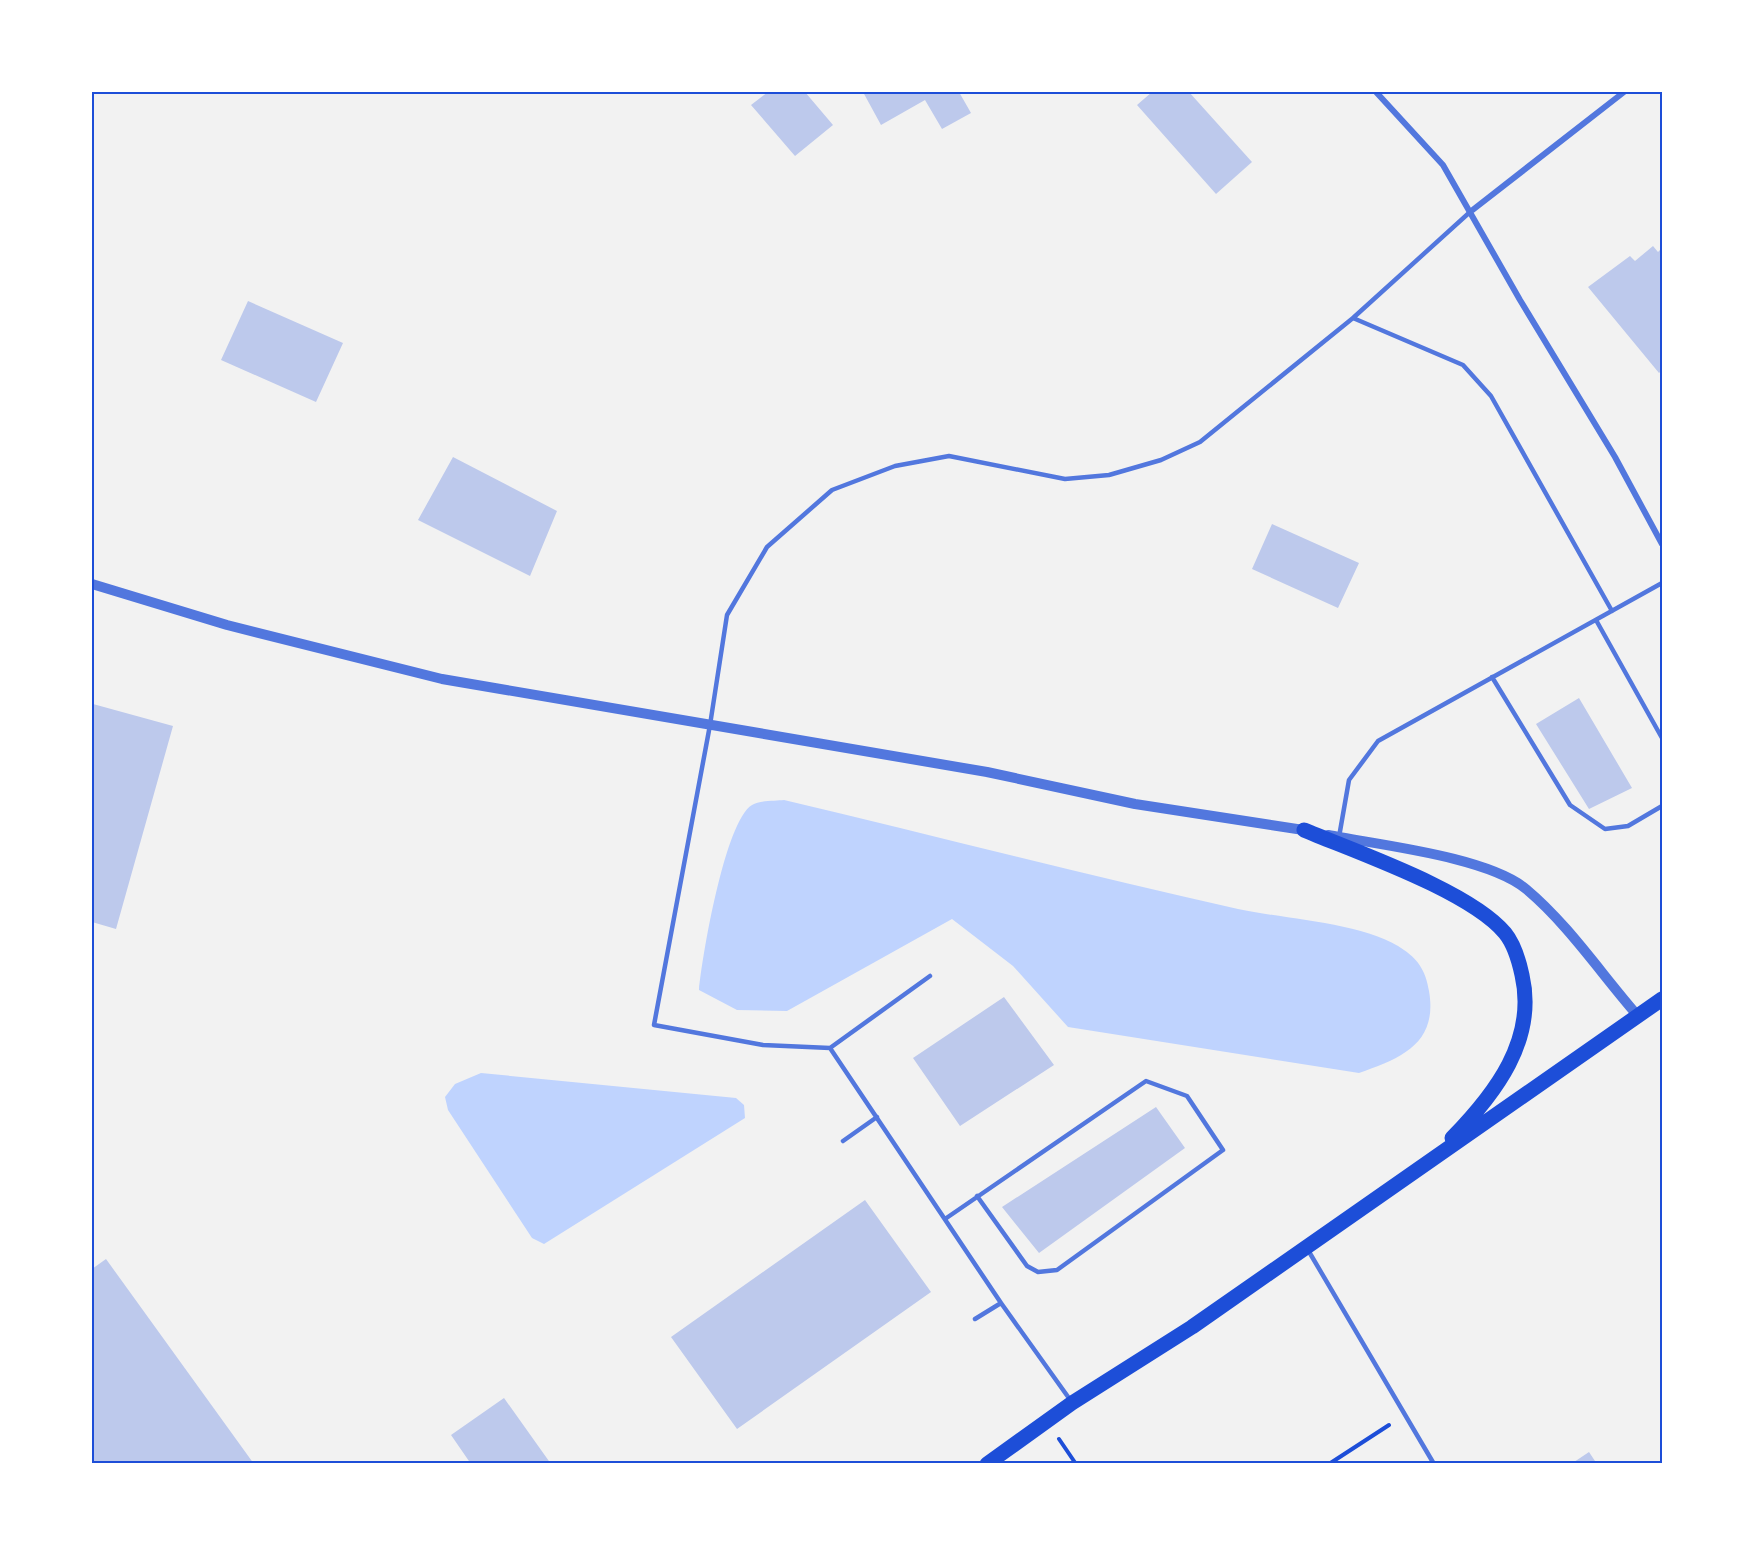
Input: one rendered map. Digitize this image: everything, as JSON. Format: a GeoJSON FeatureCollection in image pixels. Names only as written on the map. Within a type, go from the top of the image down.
{"type":"FeatureCollection","features":[{"type":"Feature","properties":{"kind":"main road"},"geometry":{"type":"LineString","coordinates":[[1304,830],[1417,878],[1476,908],[1505,933],[1519,961],[1525,986],[1526,1009],[1518,1045],[1502,1079],[1477,1112],[1429,1162]]}},
{"type":"Feature","properties":{"kind":"main road"},"geometry":{"type":"LineString","coordinates":[[987,1464],[1072,1403],[1192,1327],[1662,999]]}},
{"type":"Feature","properties":{"kind":"street"},"geometry":{"type":"LineString","coordinates":[[1376,92],[1443,165],[1520,300],[1616,457],[1662,544]]}},
{"type":"Feature","properties":{"kind":"street"},"geometry":{"type":"LineString","coordinates":[[1470,212],[1624,92]]}},
{"type":"Feature","properties":{"kind":"street"},"geometry":{"type":"LineString","coordinates":[[92,584],[227,625],[442,679],[987,772],[1135,804],[1304,830],[1481,866],[1525,888],[1565,928],[1599,973],[1638,1017]]}},
{"type":"Feature","properties":{"kind":"lane"},"geometry":{"type":"LineString","coordinates":[[930,976],[830,1048],[764,1045],[654,1024],[710,725],[728,615],[767,547],[832,490],[895,466],[950,456],[1065,478],[1108,475],[1161,460],[1200,442],[1353,318],[1470,212]]}},
{"type":"Feature","properties":{"kind":"lane"},"geometry":{"type":"LineString","coordinates":[[1353,318],[1463,365],[1491,396],[1612,611]]}},
{"type":"Feature","properties":{"kind":"lane"},"geometry":{"type":"LineString","coordinates":[[1339,837],[1349,780],[1378,741],[1662,583]]}},
{"type":"Feature","properties":{"kind":"lane"},"geometry":{"type":"LineString","coordinates":[[1596,620],[1662,738]]}},
{"type":"Feature","properties":{"kind":"lane"},"geometry":{"type":"LineString","coordinates":[[1492,677],[1570,805],[1605,829],[1628,826],[1662,806]]}},
{"type":"Feature","properties":{"kind":"lane"},"geometry":{"type":"LineString","coordinates":[[830,1048],[1001,1303],[1072,1403]]}},
{"type":"Feature","properties":{"kind":"lane"},"geometry":{"type":"LineString","coordinates":[[945,1219],[977,1196],[1146,1081],[1187,1096],[1223,1150],[1057,1270],[1038,1272],[1027,1266],[977,1196]]}},
{"type":"Feature","properties":{"kind":"lane"},"geometry":{"type":"LineString","coordinates":[[843,1142],[877,1117]]}},
{"type":"Feature","properties":{"kind":"lane"},"geometry":{"type":"LineString","coordinates":[[1306,1247],[1434,1464]]}},
{"type":"Feature","properties":{"kind":"lane"},"geometry":{"type":"LineString","coordinates":[[975,1319],[1001,1303]]}},
{"type":"Feature","properties":{"kind":"path"},"geometry":{"type":"LineString","coordinates":[[1329,1464],[1405,1415]]}},
{"type":"Feature","properties":{"kind":"water"},"geometry":{"type":"Polygon","coordinates":[[[784,800],[1181,896],[1238,909],[1324,923],[1369,934],[1404,950],[1421,968],[1429,991],[1428,1024],[1414,1046],[1389,1061],[1359,1073],[1068,1027],[1013,966],[952,919],[787,1011],[737,1010],[699,990],[716,891],[733,836],[742,816],[755,803],[784,800]]]}},
{"type":"Feature","properties":{"kind":"water"},"geometry":{"type":"Polygon","coordinates":[[[481,1073],[736,1098],[744,1105],[745,1118],[544,1244],[532,1238],[448,1110],[445,1097],[455,1084],[481,1073]]]}},
{"type":"Feature","properties":{"kind":"building"},"geometry":{"type":"Polygon","coordinates":[[[768,92],[805,92],[833,125],[795,156],[751,105],[768,92]]]}},
{"type":"Feature","properties":{"kind":"building"},"geometry":{"type":"Polygon","coordinates":[[[863,92],[959,92],[971,113],[942,129],[925,100],[881,125],[863,92]]]}},
{"type":"Feature","properties":{"kind":"building"},"geometry":{"type":"Polygon","coordinates":[[[1152,92],[1189,92],[1252,162],[1216,194],[1137,105],[1152,92]]]}},
{"type":"Feature","properties":{"kind":"building"},"geometry":{"type":"Polygon","coordinates":[[[1653,246],[1658,252],[1662,248],[1662,370],[1659,373],[1588,287],[1630,256],[1635,261],[1653,246]]]}},
{"type":"Feature","properties":{"kind":"building"},"geometry":{"type":"Polygon","coordinates":[[[248,301],[343,343],[316,402],[221,360],[248,301]]]}},
{"type":"Feature","properties":{"kind":"building"},"geometry":{"type":"Polygon","coordinates":[[[453,457],[557,511],[530,576],[418,520],[453,457]]]}},
{"type":"Feature","properties":{"kind":"building"},"geometry":{"type":"Polygon","coordinates":[[[1272,524],[1359,563],[1338,608],[1252,569],[1272,524]]]}},
{"type":"Feature","properties":{"kind":"building"},"geometry":{"type":"Polygon","coordinates":[[[1579,698],[1632,788],[1589,809],[1536,724],[1579,698]]]}},
{"type":"Feature","properties":{"kind":"building"},"geometry":{"type":"Polygon","coordinates":[[[93,704],[173,726],[116,929],[92,922],[93,704]]]}},
{"type":"Feature","properties":{"kind":"building"},"geometry":{"type":"Polygon","coordinates":[[[1004,997],[1054,1065],[960,1126],[913,1058],[1004,997]]]}},
{"type":"Feature","properties":{"kind":"building"},"geometry":{"type":"Polygon","coordinates":[[[1156,1107],[1185,1148],[1039,1253],[1002,1207],[1156,1107]]]}},
{"type":"Feature","properties":{"kind":"building"},"geometry":{"type":"Polygon","coordinates":[[[865,1200],[931,1292],[737,1429],[671,1337],[865,1200]]]}},
{"type":"Feature","properties":{"kind":"building"},"geometry":{"type":"Polygon","coordinates":[[[106,1259],[254,1464],[92,1464],[92,1269],[106,1259]]]}},
{"type":"Feature","properties":{"kind":"building"},"geometry":{"type":"Polygon","coordinates":[[[504,1398],[551,1464],[471,1464],[451,1435],[504,1398]]]}},
{"type":"Feature","properties":{"kind":"building"},"geometry":{"type":"Polygon","coordinates":[[[1589,1452],[1597,1464],[1571,1464],[1589,1452]]]}}]}
